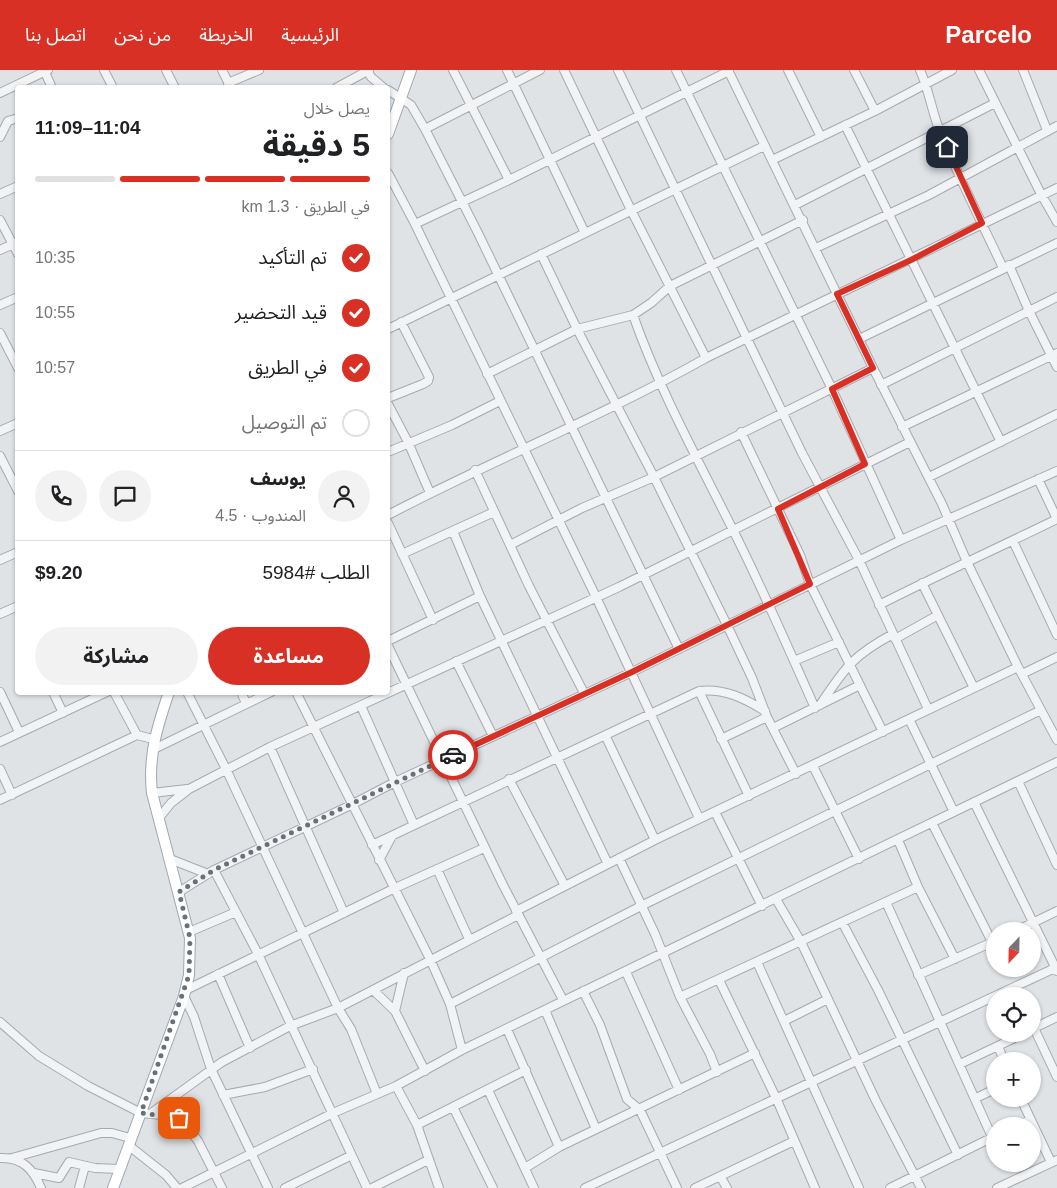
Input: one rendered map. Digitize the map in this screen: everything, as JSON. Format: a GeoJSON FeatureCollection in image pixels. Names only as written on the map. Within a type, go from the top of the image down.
{"type":"FeatureCollection","features":[{"type":"Feature","properties":{"kind":"main road"},"geometry":{"type":"LineString","coordinates":[[390,128],[411,70]]}},
{"type":"Feature","properties":{"kind":"main road"},"geometry":{"type":"LineString","coordinates":[[113,1188],[129,1142],[145,1114],[185,993],[191,958],[189,932],[152,792],[150,771],[152,744],[168,695]]}},
{"type":"Feature","properties":{"kind":"street"},"geometry":{"type":"LineString","coordinates":[[166,70],[174,85]]}},
{"type":"Feature","properties":{"kind":"street"},"geometry":{"type":"LineString","coordinates":[[222,70],[230,85],[258,70]]}},
{"type":"Feature","properties":{"kind":"street"},"geometry":{"type":"LineString","coordinates":[[341,85],[368,70],[371,77],[380,85]]}},
{"type":"Feature","properties":{"kind":"street"},"geometry":{"type":"LineString","coordinates":[[454,70],[509,180]]}},
{"type":"Feature","properties":{"kind":"street"},"geometry":{"type":"LineString","coordinates":[[507,70],[585,233]]}},
{"type":"Feature","properties":{"kind":"street"},"geometry":{"type":"LineString","coordinates":[[425,129],[540,70]]}},
{"type":"Feature","properties":{"kind":"street"},"geometry":{"type":"LineString","coordinates":[[564,70],[598,136],[631,210],[706,358]]}},
{"type":"Feature","properties":{"kind":"street"},"geometry":{"type":"LineString","coordinates":[[618,70],[820,488],[859,560],[928,709]]}},
{"type":"Feature","properties":{"kind":"street"},"geometry":{"type":"LineString","coordinates":[[676,70],[832,389],[901,540]]}},
{"type":"Feature","properties":{"kind":"street"},"geometry":{"type":"LineString","coordinates":[[414,224],[550,160],[729,70],[764,146],[803,220],[873,368],[949,518],[967,562],[1018,667],[1057,740]]}},
{"type":"Feature","properties":{"kind":"street"},"geometry":{"type":"LineString","coordinates":[[788,70],[821,137]]}},
{"type":"Feature","properties":{"kind":"street"},"geometry":{"type":"LineString","coordinates":[[854,70],[875,111]]}},
{"type":"Feature","properties":{"kind":"street"},"geometry":{"type":"LineString","coordinates":[[920,70],[927,84],[930,103],[940,132],[982,223],[1028,311],[1054,355],[1057,367]]}},
{"type":"Feature","properties":{"kind":"street"},"geometry":{"type":"LineString","coordinates":[[772,160],[875,111],[952,70]]}},
{"type":"Feature","properties":{"kind":"street"},"geometry":{"type":"LineString","coordinates":[[979,70],[1017,148],[1057,222]]}},
{"type":"Feature","properties":{"kind":"street"},"geometry":{"type":"LineString","coordinates":[[1024,70],[1047,130]]}},
{"type":"Feature","properties":{"kind":"street"},"geometry":{"type":"LineString","coordinates":[[17,85],[47,71],[51,85]]}},
{"type":"Feature","properties":{"kind":"street"},"geometry":{"type":"LineString","coordinates":[[107,71],[112,85]]}},
{"type":"Feature","properties":{"kind":"street"},"geometry":{"type":"LineString","coordinates":[[0,93],[15,86]]}},
{"type":"Feature","properties":{"kind":"street"},"geometry":{"type":"LineString","coordinates":[[390,91],[401,97],[415,111],[463,201],[497,275],[679,649]]}},
{"type":"Feature","properties":{"kind":"street"},"geometry":{"type":"LineString","coordinates":[[795,205],[994,103]]}},
{"type":"Feature","properties":{"kind":"street"},"geometry":{"type":"LineString","coordinates":[[0,137],[9,120],[15,119]]}},
{"type":"Feature","properties":{"kind":"street"},"geometry":{"type":"LineString","coordinates":[[845,125],[978,391],[1001,442]]}},
{"type":"Feature","properties":{"kind":"street"},"geometry":{"type":"LineString","coordinates":[[816,248],[962,178],[1057,126]]}},
{"type":"Feature","properties":{"kind":"street"},"geometry":{"type":"LineString","coordinates":[[390,328],[764,146]]}},
{"type":"Feature","properties":{"kind":"street"},"geometry":{"type":"LineString","coordinates":[[390,177],[596,597],[699,818]]}},
{"type":"Feature","properties":{"kind":"street"},"geometry":{"type":"LineString","coordinates":[[0,194],[15,187]]}},
{"type":"Feature","properties":{"kind":"street"},"geometry":{"type":"LineString","coordinates":[[390,514],[475,470],[661,383],[706,358],[911,260],[1041,194],[1057,188]]}},
{"type":"Feature","properties":{"kind":"street"},"geometry":{"type":"LineString","coordinates":[[0,220],[15,243],[0,250]]}},
{"type":"Feature","properties":{"kind":"street"},"geometry":{"type":"LineString","coordinates":[[487,374],[577,329],[633,314],[651,303],[670,286],[803,220]]}},
{"type":"Feature","properties":{"kind":"street"},"geometry":{"type":"LineString","coordinates":[[859,339],[1057,243]]}},
{"type":"Feature","properties":{"kind":"street"},"geometry":{"type":"LineString","coordinates":[[541,254],[727,625],[766,714],[796,774]]}},
{"type":"Feature","properties":{"kind":"street"},"geometry":{"type":"LineString","coordinates":[[882,385],[1057,297]]}},
{"type":"Feature","properties":{"kind":"street"},"geometry":{"type":"LineString","coordinates":[[0,305],[15,298]]}},
{"type":"Feature","properties":{"kind":"street"},"geometry":{"type":"LineString","coordinates":[[633,314],[645,348],[695,457],[732,529],[794,661],[818,706]]}},
{"type":"Feature","properties":{"kind":"street"},"geometry":{"type":"LineString","coordinates":[[390,397],[423,384],[429,377],[401,322]]}},
{"type":"Feature","properties":{"kind":"street"},"geometry":{"type":"LineString","coordinates":[[0,333],[15,362]]}},
{"type":"Feature","properties":{"kind":"street"},"geometry":{"type":"LineString","coordinates":[[902,427],[1054,355]]}},
{"type":"Feature","properties":{"kind":"street"},"geometry":{"type":"LineString","coordinates":[[510,545],[557,520],[654,477],[783,411],[873,368]]}},
{"type":"Feature","properties":{"kind":"street"},"geometry":{"type":"LineString","coordinates":[[390,451],[452,425],[500,401]]}},
{"type":"Feature","properties":{"kind":"street"},"geometry":{"type":"LineString","coordinates":[[390,408],[408,442],[430,493]]}},
{"type":"Feature","properties":{"kind":"street"},"geometry":{"type":"LineString","coordinates":[[929,477],[1057,414]]}},
{"type":"Feature","properties":{"kind":"street"},"geometry":{"type":"LineString","coordinates":[[0,431],[15,424]]}},
{"type":"Feature","properties":{"kind":"street"},"geometry":{"type":"LineString","coordinates":[[741,432],[778,509],[810,584],[883,732]]}},
{"type":"Feature","properties":{"kind":"street"},"geometry":{"type":"LineString","coordinates":[[390,692],[643,575],[910,442]]}},
{"type":"Feature","properties":{"kind":"street"},"geometry":{"type":"LineString","coordinates":[[0,456],[15,484]]}},
{"type":"Feature","properties":{"kind":"street"},"geometry":{"type":"LineString","coordinates":[[475,470],[584,693]]}},
{"type":"Feature","properties":{"kind":"street"},"geometry":{"type":"LineString","coordinates":[[179,892],[211,872],[395,782],[632,672],[901,540],[1057,470]]}},
{"type":"Feature","properties":{"kind":"street"},"geometry":{"type":"LineString","coordinates":[[879,605],[1057,519],[1038,479]]}},
{"type":"Feature","properties":{"kind":"street"},"geometry":{"type":"LineString","coordinates":[[402,554],[494,512]]}},
{"type":"Feature","properties":{"kind":"street"},"geometry":{"type":"LineString","coordinates":[[390,527],[433,620]]}},
{"type":"Feature","properties":{"kind":"street"},"geometry":{"type":"LineString","coordinates":[[453,531],[480,596],[608,864]]}},
{"type":"Feature","properties":{"kind":"street"},"geometry":{"type":"LineString","coordinates":[[1013,541],[1057,635]]}},
{"type":"Feature","properties":{"kind":"street"},"geometry":{"type":"LineString","coordinates":[[0,560],[15,553]]}},
{"type":"Feature","properties":{"kind":"street"},"geometry":{"type":"LineString","coordinates":[[922,583],[974,688]]}},
{"type":"Feature","properties":{"kind":"street"},"geometry":{"type":"LineString","coordinates":[[390,640],[480,596]]}},
{"type":"Feature","properties":{"kind":"street"},"geometry":{"type":"LineString","coordinates":[[0,614],[15,606]]}},
{"type":"Feature","properties":{"kind":"street"},"geometry":{"type":"LineString","coordinates":[[818,706],[849,663],[874,644],[938,615]]}},
{"type":"Feature","properties":{"kind":"street"},"geometry":{"type":"LineString","coordinates":[[794,661],[839,642]]}},
{"type":"Feature","properties":{"kind":"street"},"geometry":{"type":"LineString","coordinates":[[390,650],[444,759],[484,848],[563,1000]]}},
{"type":"Feature","properties":{"kind":"street"},"geometry":{"type":"LineString","coordinates":[[1022,674],[1057,657]]}},
{"type":"Feature","properties":{"kind":"street"},"geometry":{"type":"LineString","coordinates":[[456,661],[493,736]]}},
{"type":"Feature","properties":{"kind":"street"},"geometry":{"type":"LineString","coordinates":[[145,1114],[211,1069],[290,1026],[338,1008],[565,886],[699,818],[813,766],[1018,667]]}},
{"type":"Feature","properties":{"kind":"street"},"geometry":{"type":"LineString","coordinates":[[773,728],[860,685]]}},
{"type":"Feature","properties":{"kind":"street"},"geometry":{"type":"LineString","coordinates":[[372,846],[509,779],[559,758],[699,691],[714,689],[732,694],[766,714]]}},
{"type":"Feature","properties":{"kind":"street"},"geometry":{"type":"LineString","coordinates":[[699,691],[749,796]]}},
{"type":"Feature","properties":{"kind":"street"},"geometry":{"type":"LineString","coordinates":[[0,692],[19,732]]}},
{"type":"Feature","properties":{"kind":"street"},"geometry":{"type":"LineString","coordinates":[[54,695],[63,713]]}},
{"type":"Feature","properties":{"kind":"street"},"geometry":{"type":"LineString","coordinates":[[0,742],[101,695]]}},
{"type":"Feature","properties":{"kind":"street"},"geometry":{"type":"LineString","coordinates":[[116,695],[137,735],[152,744],[204,724],[264,695]]}},
{"type":"Feature","properties":{"kind":"street"},"geometry":{"type":"LineString","coordinates":[[189,695],[226,769],[338,1008],[350,1029],[377,1094]]}},
{"type":"Feature","properties":{"kind":"street"},"geometry":{"type":"LineString","coordinates":[[242,695],[246,703]]}},
{"type":"Feature","properties":{"kind":"street"},"geometry":{"type":"LineString","coordinates":[[297,695],[378,860],[430,959],[450,1004],[462,1050]]}},
{"type":"Feature","properties":{"kind":"street"},"geometry":{"type":"LineString","coordinates":[[159,818],[171,804],[189,789],[270,747],[384,695]]}},
{"type":"Feature","properties":{"kind":"street"},"geometry":{"type":"LineString","coordinates":[[361,706],[414,825]]}},
{"type":"Feature","properties":{"kind":"street"},"geometry":{"type":"LineString","coordinates":[[450,1004],[643,906],[1041,710]]}},
{"type":"Feature","properties":{"kind":"street"},"geometry":{"type":"LineString","coordinates":[[721,739],[766,714]]}},
{"type":"Feature","properties":{"kind":"street"},"geometry":{"type":"LineString","coordinates":[[909,719],[954,812]]}},
{"type":"Feature","properties":{"kind":"street"},"geometry":{"type":"LineString","coordinates":[[0,800],[137,735]]}},
{"type":"Feature","properties":{"kind":"street"},"geometry":{"type":"LineString","coordinates":[[606,736],[655,840]]}},
{"type":"Feature","properties":{"kind":"street"},"geometry":{"type":"LineString","coordinates":[[270,747],[344,913]]}},
{"type":"Feature","properties":{"kind":"street"},"geometry":{"type":"LineString","coordinates":[[182,1188],[333,1113],[396,1086],[462,1050],[563,1000],[626,972],[1018,781],[1056,765]]}},
{"type":"Feature","properties":{"kind":"street"},"geometry":{"type":"LineString","coordinates":[[813,766],[859,859]]}},
{"type":"Feature","properties":{"kind":"street"},"geometry":{"type":"LineString","coordinates":[[0,769],[12,795]]}},
{"type":"Feature","properties":{"kind":"street"},"geometry":{"type":"LineString","coordinates":[[509,779],[565,886]]}},
{"type":"Feature","properties":{"kind":"street"},"geometry":{"type":"LineString","coordinates":[[1018,781],[1057,865]]}},
{"type":"Feature","properties":{"kind":"street"},"geometry":{"type":"LineString","coordinates":[[152,792],[189,789]]}},
{"type":"Feature","properties":{"kind":"street"},"geometry":{"type":"LineString","coordinates":[[974,802],[1034,922]]}},
{"type":"Feature","properties":{"kind":"street"},"geometry":{"type":"LineString","coordinates":[[715,812],[762,906]]}},
{"type":"Feature","properties":{"kind":"street"},"geometry":{"type":"LineString","coordinates":[[932,823],[986,927]]}},
{"type":"Feature","properties":{"kind":"street"},"geometry":{"type":"LineString","coordinates":[[378,860],[392,836]]}},
{"type":"Feature","properties":{"kind":"street"},"geometry":{"type":"LineString","coordinates":[[898,840],[918,887],[955,959]]}},
{"type":"Feature","properties":{"kind":"street"},"geometry":{"type":"LineString","coordinates":[[268,1188],[211,1069],[185,993],[218,974],[302,932],[484,848]]}},
{"type":"Feature","properties":{"kind":"street"},"geometry":{"type":"LineString","coordinates":[[619,858],[643,906],[680,997],[707,1048],[717,1072]]}},
{"type":"Feature","properties":{"kind":"street"},"geometry":{"type":"LineString","coordinates":[[170,859],[211,872],[236,912],[258,954],[290,1026],[313,1068],[350,1156],[367,1188]]}},
{"type":"Feature","properties":{"kind":"street"},"geometry":{"type":"LineString","coordinates":[[437,869],[469,939]]}},
{"type":"Feature","properties":{"kind":"street"},"geometry":{"type":"LineString","coordinates":[[680,997],[918,887]]}},
{"type":"Feature","properties":{"kind":"street"},"geometry":{"type":"LineString","coordinates":[[776,899],[802,942],[857,1060],[921,1188]]}},
{"type":"Feature","properties":{"kind":"street"},"geometry":{"type":"LineString","coordinates":[[886,902],[986,1119]]}},
{"type":"Feature","properties":{"kind":"street"},"geometry":{"type":"LineString","coordinates":[[1036,922],[1057,911]]}},
{"type":"Feature","properties":{"kind":"street"},"geometry":{"type":"LineString","coordinates":[[189,932],[236,912]]}},
{"type":"Feature","properties":{"kind":"street"},"geometry":{"type":"LineString","coordinates":[[842,922],[868,970],[958,1155]]}},
{"type":"Feature","properties":{"kind":"street"},"geometry":{"type":"LineString","coordinates":[[585,1188],[777,1100],[857,1060],[902,1041],[939,1020],[1056,968],[1041,937]]}},
{"type":"Feature","properties":{"kind":"street"},"geometry":{"type":"LineString","coordinates":[[918,975],[986,945]]}},
{"type":"Feature","properties":{"kind":"street"},"geometry":{"type":"LineString","coordinates":[[758,962],[860,1188]]}},
{"type":"Feature","properties":{"kind":"street"},"geometry":{"type":"LineString","coordinates":[[626,972],[679,1090]]}},
{"type":"Feature","properties":{"kind":"street"},"geometry":{"type":"LineString","coordinates":[[394,1011],[404,973]]}},
{"type":"Feature","properties":{"kind":"street"},"geometry":{"type":"LineString","coordinates":[[218,974],[250,1048]]}},
{"type":"Feature","properties":{"kind":"street"},"geometry":{"type":"LineString","coordinates":[[719,980],[777,1100],[815,1188]]}},
{"type":"Feature","properties":{"kind":"street"},"geometry":{"type":"LineString","coordinates":[[373,990],[394,1011],[424,1071]]}},
{"type":"Feature","properties":{"kind":"street"},"geometry":{"type":"LineString","coordinates":[[583,991],[600,1025],[627,1099],[640,1110],[677,1188]]}},
{"type":"Feature","properties":{"kind":"street"},"geometry":{"type":"LineString","coordinates":[[784,1021],[828,999]]}},
{"type":"Feature","properties":{"kind":"street"},"geometry":{"type":"LineString","coordinates":[[545,1010],[596,1129]]}},
{"type":"Feature","properties":{"kind":"street"},"geometry":{"type":"LineString","coordinates":[[1041,1025],[1057,1017]]}},
{"type":"Feature","properties":{"kind":"street"},"geometry":{"type":"LineString","coordinates":[[0,1022],[39,1056],[88,1086],[145,1114],[179,1118],[198,1141],[222,1188]]}},
{"type":"Feature","properties":{"kind":"street"},"geometry":{"type":"LineString","coordinates":[[507,1029],[559,1147]]}},
{"type":"Feature","properties":{"kind":"street"},"geometry":{"type":"LineString","coordinates":[[960,1064],[1007,1042]]}},
{"type":"Feature","properties":{"kind":"street"},"geometry":{"type":"LineString","coordinates":[[1040,1042],[1057,1077]]}},
{"type":"Feature","properties":{"kind":"street"},"geometry":{"type":"LineString","coordinates":[[998,1046],[1000,1052]]}},
{"type":"Feature","properties":{"kind":"street"},"geometry":{"type":"LineString","coordinates":[[525,1168],[559,1147],[640,1110],[755,1053]]}},
{"type":"Feature","properties":{"kind":"street"},"geometry":{"type":"LineString","coordinates":[[223,1095],[265,1087],[313,1068]]}},
{"type":"Feature","properties":{"kind":"street"},"geometry":{"type":"LineString","coordinates":[[417,1125],[526,1070]]}},
{"type":"Feature","properties":{"kind":"street"},"geometry":{"type":"LineString","coordinates":[[396,1086],[417,1125],[438,1188]]}},
{"type":"Feature","properties":{"kind":"street"},"geometry":{"type":"LineString","coordinates":[[488,1090],[534,1188]]}},
{"type":"Feature","properties":{"kind":"street"},"geometry":{"type":"LineString","coordinates":[[976,1098],[986,1093]]}},
{"type":"Feature","properties":{"kind":"street"},"geometry":{"type":"LineString","coordinates":[[453,1107],[492,1188]]}},
{"type":"Feature","properties":{"kind":"street"},"geometry":{"type":"LineString","coordinates":[[0,1158],[12,1158],[101,1133],[112,1133],[129,1142],[166,1175],[177,1188]]}},
{"type":"Feature","properties":{"kind":"street"},"geometry":{"type":"LineString","coordinates":[[998,1188],[1054,1161],[1041,1139]]}},
{"type":"Feature","properties":{"kind":"street"},"geometry":{"type":"LineString","coordinates":[[890,1188],[986,1140]]}},
{"type":"Feature","properties":{"kind":"street"},"geometry":{"type":"LineString","coordinates":[[695,1188],[794,1141]]}},
{"type":"Feature","properties":{"kind":"street"},"geometry":{"type":"LineString","coordinates":[[286,1188],[350,1156]]}},
{"type":"Feature","properties":{"kind":"street"},"geometry":{"type":"LineString","coordinates":[[12,1158],[25,1164],[34,1173],[41,1188]]}},
{"type":"Feature","properties":{"kind":"street"},"geometry":{"type":"LineString","coordinates":[[372,1188],[428,1160]]}},
{"type":"Feature","properties":{"kind":"street"},"geometry":{"type":"LineString","coordinates":[[34,1173],[55,1179],[61,1175],[69,1162],[86,1166],[119,1169]]}},
{"type":"Feature","properties":{"kind":"street"},"geometry":{"type":"LineString","coordinates":[[79,1188],[86,1166]]}},
{"type":"Feature","properties":{"kind":"street"},"geometry":{"type":"LineString","coordinates":[[720,1176],[727,1188]]}},
{"type":"Feature","properties":{"kind":"way so far"},"geometry":{"type":"LineString","coordinates":[[179,1118],[141,1113],[184,996],[189,975],[191,958],[190,938],[179,892],[214,870],[453,755]]}},
{"type":"Feature","properties":{"kind":"route"},"geometry":{"type":"LineString","coordinates":[[453,755],[632,672],[810,584],[800,555],[778,509],[865,464],[832,389],[873,368],[837,294],[911,260],[982,223],[947,147]]}}]}
